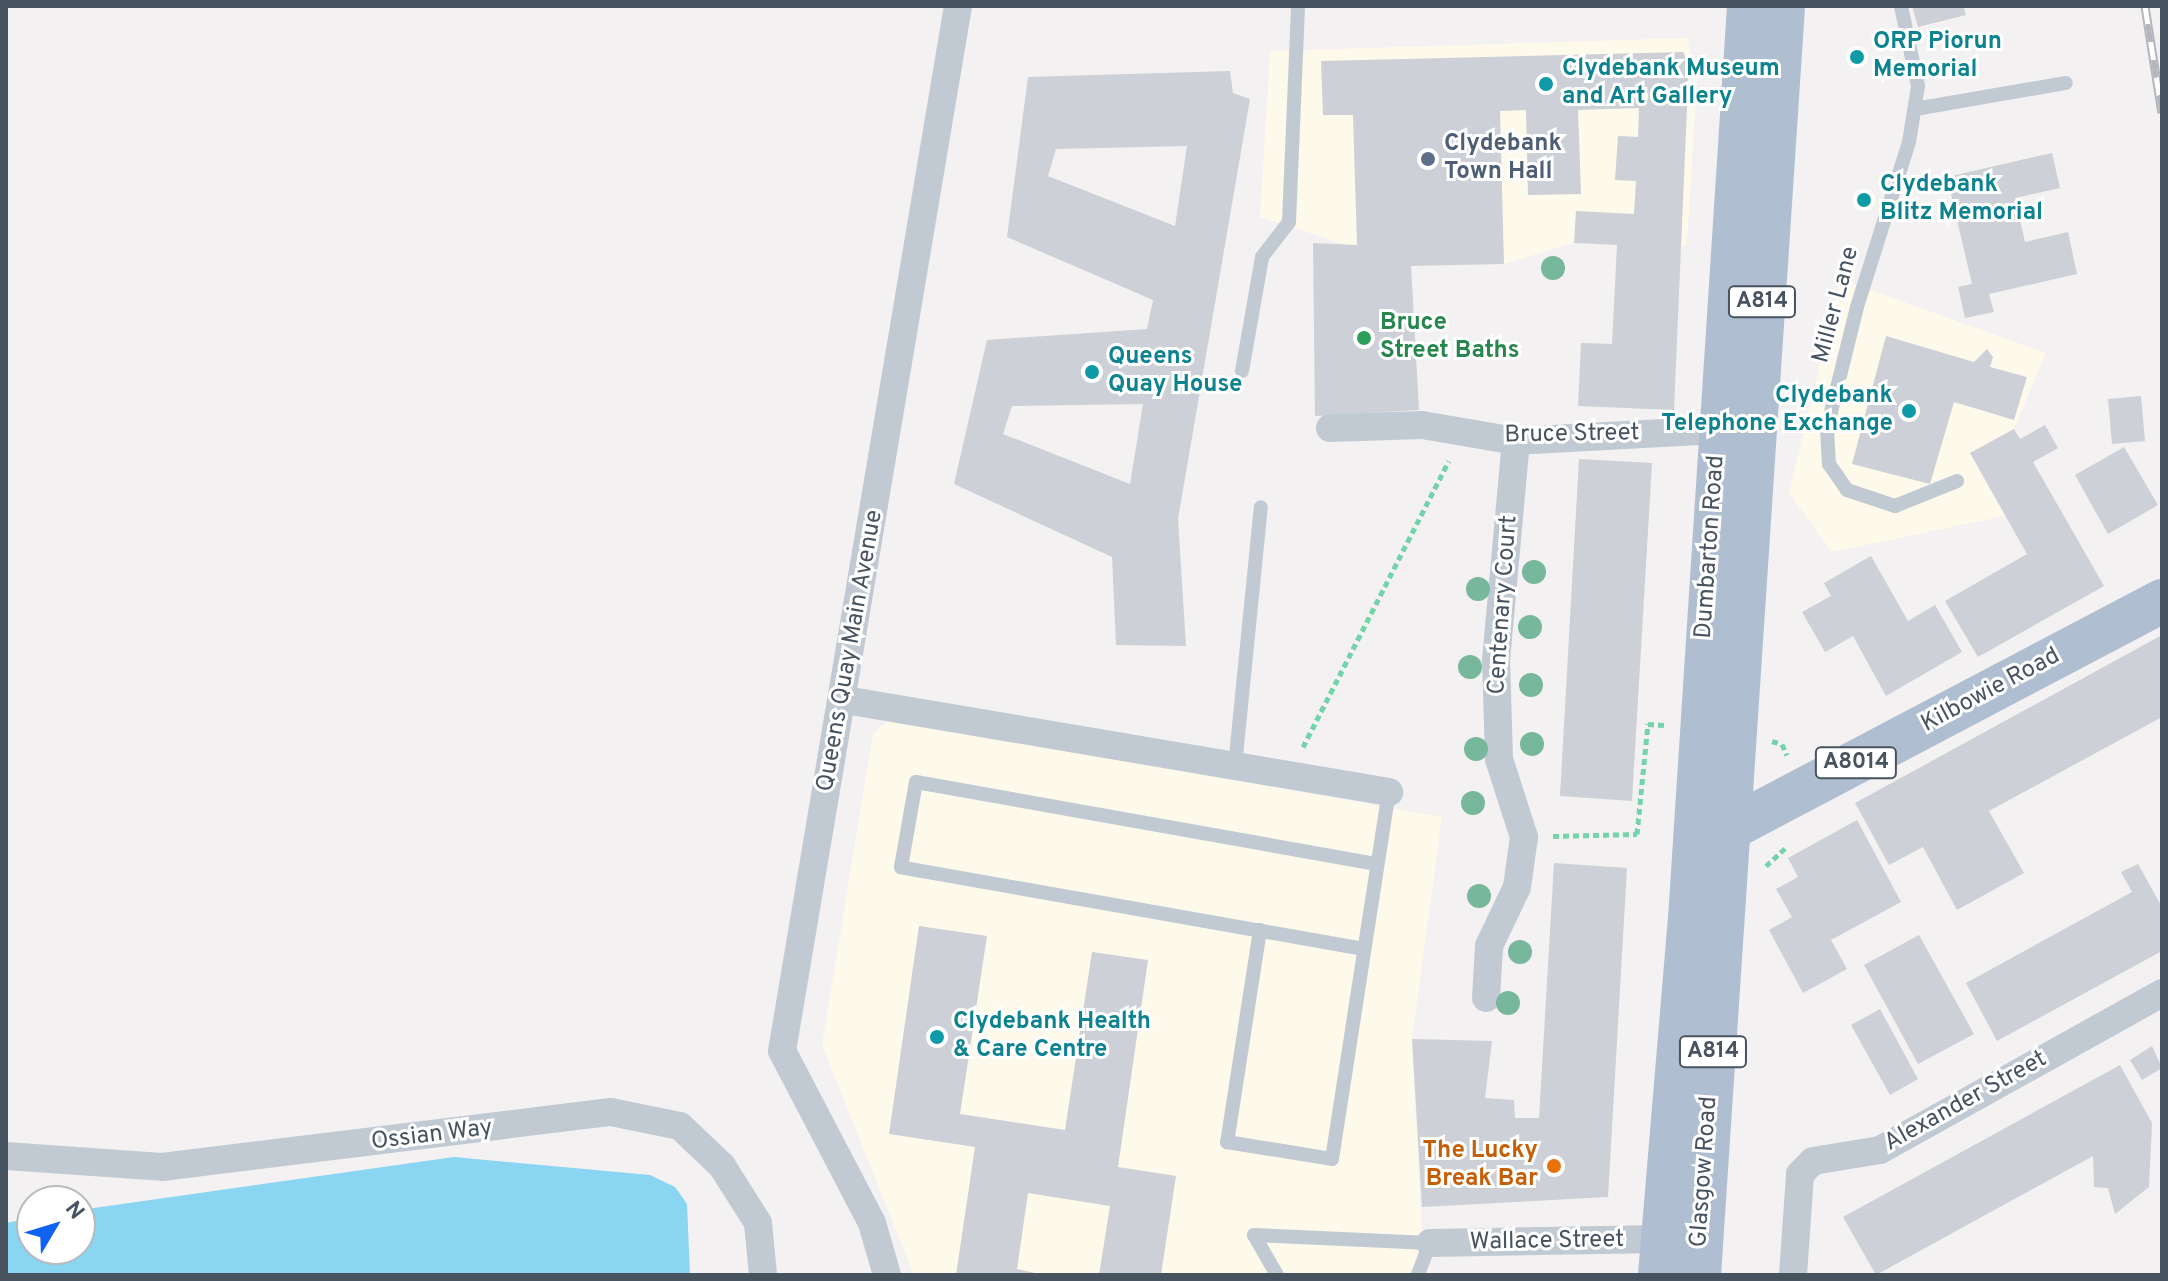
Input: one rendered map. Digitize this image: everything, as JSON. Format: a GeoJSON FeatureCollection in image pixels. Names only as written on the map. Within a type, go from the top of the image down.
{"type":"FeatureCollection","features":[{"type":"Feature","properties":{"kind":"main road","name":"Dumbarton Road"},"geometry":{"type":"LineString","coordinates":[[1712,839],[1717,730],[1718,430],[1749,6]]}},
{"type":"Feature","properties":{"kind":"main road","name":"Dumbarton Road"},"geometry":{"type":"LineString","coordinates":[[1717,730],[1783,6]]}},
{"type":"Feature","properties":{"kind":"main road","name":"Kilbowie Road"},"geometry":{"type":"LineString","coordinates":[[1712,839],[2162,601]]}},
{"type":"Feature","properties":{"kind":"main road","name":"Glasgow Road"},"geometry":{"type":"LineString","coordinates":[[1662,1257],[1712,839]]}},
{"type":"Feature","properties":{"kind":"main road","name":"Glasgow Road"},"geometry":{"type":"LineString","coordinates":[[1699,1275],[1712,839]]}},
{"type":"Feature","properties":{"kind":"street","name":"Queens Quay Main Avenue"},"geometry":{"type":"LineString","coordinates":[[887,1275],[872,1223],[782,1051],[845,700],[958,6]]}},
{"type":"Feature","properties":{"kind":"street","name":"Bruce Street"},"geometry":{"type":"LineString","coordinates":[[1330,428],[1422,425],[1516,441],[1718,430]]}},
{"type":"Feature","properties":{"kind":"street","name":"Centenary Court"},"geometry":{"type":"LineString","coordinates":[[1486,998],[1489,946],[1517,887],[1524,837],[1499,759],[1496,660],[1516,441]]}},
{"type":"Feature","properties":{"kind":"street"},"geometry":{"type":"LineString","coordinates":[[845,700],[1389,792]]}},
{"type":"Feature","properties":{"kind":"street","name":"Alexander Street"},"geometry":{"type":"LineString","coordinates":[[1793,1267],[1800,1174],[1813,1161],[1880,1150],[2162,993]]}},
{"type":"Feature","properties":{"kind":"street","name":"Ossian Way"},"geometry":{"type":"LineString","coordinates":[[6,1156],[162,1167],[611,1112],[680,1126],[722,1166],[758,1223],[763,1275]]}},
{"type":"Feature","properties":{"kind":"street","name":"Wallace Street"},"geometry":{"type":"LineString","coordinates":[[1430,1243],[1662,1257]]}},
{"type":"Feature","properties":{"kind":"lane"},"geometry":{"type":"LineString","coordinates":[[1242,371],[1262,257],[1289,222],[1298,6]]}},
{"type":"Feature","properties":{"kind":"lane","name":"Miller Lane"},"geometry":{"type":"LineString","coordinates":[[1901,6],[1918,86],[1915,109],[1853,322],[1827,428],[1829,464],[1847,490],[1895,506],[1957,481]]}},
{"type":"Feature","properties":{"kind":"lane"},"geometry":{"type":"LineString","coordinates":[[1915,109],[2066,83]]}},
{"type":"Feature","properties":{"kind":"lane"},"geometry":{"type":"LineString","coordinates":[[1235,766],[1261,507]]}},
{"type":"Feature","properties":{"kind":"lane"},"geometry":{"type":"LineString","coordinates":[[1364,949],[901,867],[916,782],[1377,864]]}},
{"type":"Feature","properties":{"kind":"lane"},"geometry":{"type":"LineString","coordinates":[[1260,930],[1227,1142],[1332,1159],[1389,792]]}},
{"type":"Feature","properties":{"kind":"lane"},"geometry":{"type":"LineString","coordinates":[[1277,1275],[1254,1235],[1430,1243],[1418,1275]]}},
{"type":"Feature","properties":{"kind":"path"},"geometry":{"type":"LineString","coordinates":[[1290,775],[1467,433]]}},
{"type":"Feature","properties":{"kind":"path"},"geometry":{"type":"LineString","coordinates":[[1524,837],[1637,834],[1648,724],[1717,730],[1782,744]]}},
{"type":"Feature","properties":{"kind":"shaded area","name":"Clydebank Town Hall"},"geometry":{"type":"Polygon","coordinates":[[[1687,38],[1697,78],[1687,244],[1681,248],[1574,243],[1504,264],[1411,266],[1260,217],[1270,51],[1687,38]]]}},
{"type":"Feature","properties":{"kind":"shaded area"},"geometry":{"type":"Polygon","coordinates":[[[1840,279],[2046,353],[2014,429],[1970,453],[2005,516],[1832,552],[1789,493],[1840,279]]]}},
{"type":"Feature","properties":{"kind":"shaded area"},"geometry":{"type":"Polygon","coordinates":[[[891,719],[1442,817],[1412,1039],[1424,1275],[914,1275],[822,1045],[873,733],[891,719]]]}},
{"type":"Feature","properties":{"kind":"water"},"geometry":{"type":"Polygon","coordinates":[[[454,1157],[650,1175],[675,1187],[687,1204],[690,1275],[6,1275],[6,1223],[16,1221],[16,1265],[96,1265],[96,1208],[454,1157]]]}},
{"type":"Feature","properties":{"kind":"building"},"geometry":{"type":"Polygon","coordinates":[[[1912,6],[1963,6],[1966,15],[1918,27],[1912,6]]]}},
{"type":"Feature","properties":{"kind":"building","name":"Clydebank Town Hall"},"geometry":{"type":"Polygon","coordinates":[[[1683,52],[1689,62],[1674,410],[1578,406],[1581,343],[1612,344],[1617,245],[1574,243],[1576,211],[1634,214],[1636,181],[1615,180],[1618,136],[1638,137],[1639,108],[1578,110],[1581,194],[1528,195],[1526,110],[1500,111],[1504,264],[1411,266],[1419,410],[1315,416],[1313,243],[1357,245],[1353,115],[1323,115],[1321,61],[1683,52]]]}},
{"type":"Feature","properties":{"kind":"building","name":"Queens Quay House"},"geometry":{"type":"Polygon","coordinates":[[[1230,71],[1233,93],[1250,99],[1178,519],[1186,646],[1116,645],[1112,557],[954,484],[987,340],[1147,329],[1153,300],[1007,237],[1028,77],[1230,71]],[[1187,146],[1056,149],[1048,176],[1175,226],[1187,146]],[[1143,404],[1012,406],[1003,434],[1130,484],[1143,404]]]}},
{"type":"Feature","properties":{"kind":"building"},"geometry":{"type":"Polygon","coordinates":[[[2052,153],[2060,188],[2015,198],[2025,242],[2068,232],[2077,274],[1989,294],[1994,312],[1965,318],[1958,287],[1972,284],[1947,177],[2052,153]]]}},
{"type":"Feature","properties":{"kind":"building","name":"Clydebank Telephone Exchange"},"geometry":{"type":"Polygon","coordinates":[[[1886,336],[1974,362],[1987,349],[1993,357],[1990,367],[2027,377],[2014,420],[1954,402],[1930,484],[1852,464],[1886,336]]]}},
{"type":"Feature","properties":{"kind":"building"},"geometry":{"type":"Polygon","coordinates":[[[2141,396],[2145,441],[2112,444],[2108,399],[2141,396]]]}},
{"type":"Feature","properties":{"kind":"building"},"geometry":{"type":"Polygon","coordinates":[[[2045,425],[2058,448],[2033,462],[2104,586],[1978,657],[1945,601],[2027,554],[1970,453],[2014,429],[2020,439],[2045,425]]]}},
{"type":"Feature","properties":{"kind":"building"},"geometry":{"type":"Polygon","coordinates":[[[2124,447],[2158,505],[2108,534],[2075,475],[2124,447]]]}},
{"type":"Feature","properties":{"kind":"building"},"geometry":{"type":"Polygon","coordinates":[[[1579,459],[1652,463],[1632,801],[1560,796],[1579,459]]]}},
{"type":"Feature","properties":{"kind":"building"},"geometry":{"type":"Polygon","coordinates":[[[1871,556],[1908,621],[1935,605],[1962,652],[1886,696],[1853,636],[1825,652],[1802,612],[1831,596],[1824,583],[1871,556]]]}},
{"type":"Feature","properties":{"kind":"building"},"geometry":{"type":"Polygon","coordinates":[[[2162,635],[2162,717],[1989,811],[2024,873],[1957,910],[1923,847],[1889,865],[1855,803],[2162,635]]]}},
{"type":"Feature","properties":{"kind":"building"},"geometry":{"type":"Polygon","coordinates":[[[1857,820],[1901,902],[1831,940],[1847,969],[1803,993],[1769,930],[1792,917],[1776,889],[1798,877],[1788,858],[1857,820]]]}},
{"type":"Feature","properties":{"kind":"building"},"geometry":{"type":"Polygon","coordinates":[[[1554,863],[1627,868],[1608,1197],[1422,1207],[1412,1039],[1492,1041],[1485,1098],[1514,1100],[1515,1118],[1539,1118],[1554,863]]]}},
{"type":"Feature","properties":{"kind":"building"},"geometry":{"type":"Polygon","coordinates":[[[2138,864],[2162,907],[2162,951],[1997,1041],[1966,983],[2132,892],[2121,872],[2138,864]]]}},
{"type":"Feature","properties":{"kind":"building","name":"Clydebank Health & Care Centre"},"geometry":{"type":"Polygon","coordinates":[[[919,926],[987,936],[960,1114],[1065,1130],[1092,952],[1148,960],[1118,1167],[1176,1176],[1161,1275],[1099,1275],[1110,1206],[1028,1193],[1017,1269],[1044,1275],[956,1275],[975,1147],[889,1134],[919,926]]]}},
{"type":"Feature","properties":{"kind":"building"},"geometry":{"type":"Polygon","coordinates":[[[1919,935],[1974,1034],[1918,1064],[1864,965],[1919,935]]]}},
{"type":"Feature","properties":{"kind":"building"},"geometry":{"type":"Polygon","coordinates":[[[1880,1009],[1918,1079],[1890,1095],[1851,1025],[1880,1009]]]}},
{"type":"Feature","properties":{"kind":"building"},"geometry":{"type":"Polygon","coordinates":[[[2152,1046],[2162,1068],[2142,1080],[2130,1060],[2152,1046]]]}},
{"type":"Feature","properties":{"kind":"building"},"geometry":{"type":"Polygon","coordinates":[[[2120,1065],[2152,1123],[2149,1187],[2115,1214],[2108,1188],[2094,1187],[2093,1156],[1876,1275],[1843,1217],[2120,1065]]]}},
{"type":"Feature","properties":{"kind":"railway"},"geometry":{"type":"LineString","coordinates":[[2145,6],[2162,113]]}},
{"type":"Feature","properties":{"kind":"place","name":"ORP Piorun Memorial"},"geometry":{"type":"Point","coordinates":[1857,57]}},
{"type":"Feature","properties":{"kind":"place","name":"Clydebank Museum and Art Gallery"},"geometry":{"type":"Point","coordinates":[1546,84]}},
{"type":"Feature","properties":{"kind":"place","name":"Clydebank Town Hall"},"geometry":{"type":"Point","coordinates":[1428,159]}},
{"type":"Feature","properties":{"kind":"place","name":"Clydebank Blitz Memorial"},"geometry":{"type":"Point","coordinates":[1864,200]}},
{"type":"Feature","properties":{"kind":"place","name":"Bruce Street Baths"},"geometry":{"type":"Point","coordinates":[1364,338]}},
{"type":"Feature","properties":{"kind":"place","name":"Queens Quay House"},"geometry":{"type":"Point","coordinates":[1092,372]}},
{"type":"Feature","properties":{"kind":"place","name":"Clydebank Telephone Exchange"},"geometry":{"type":"Point","coordinates":[1909,411]}},
{"type":"Feature","properties":{"kind":"place","name":"Clydebank Health & Care Centre"},"geometry":{"type":"Point","coordinates":[937,1037]}},
{"type":"Feature","properties":{"kind":"place","name":"The Lucky Break Bar"},"geometry":{"type":"Point","coordinates":[1554,1166]}}]}
